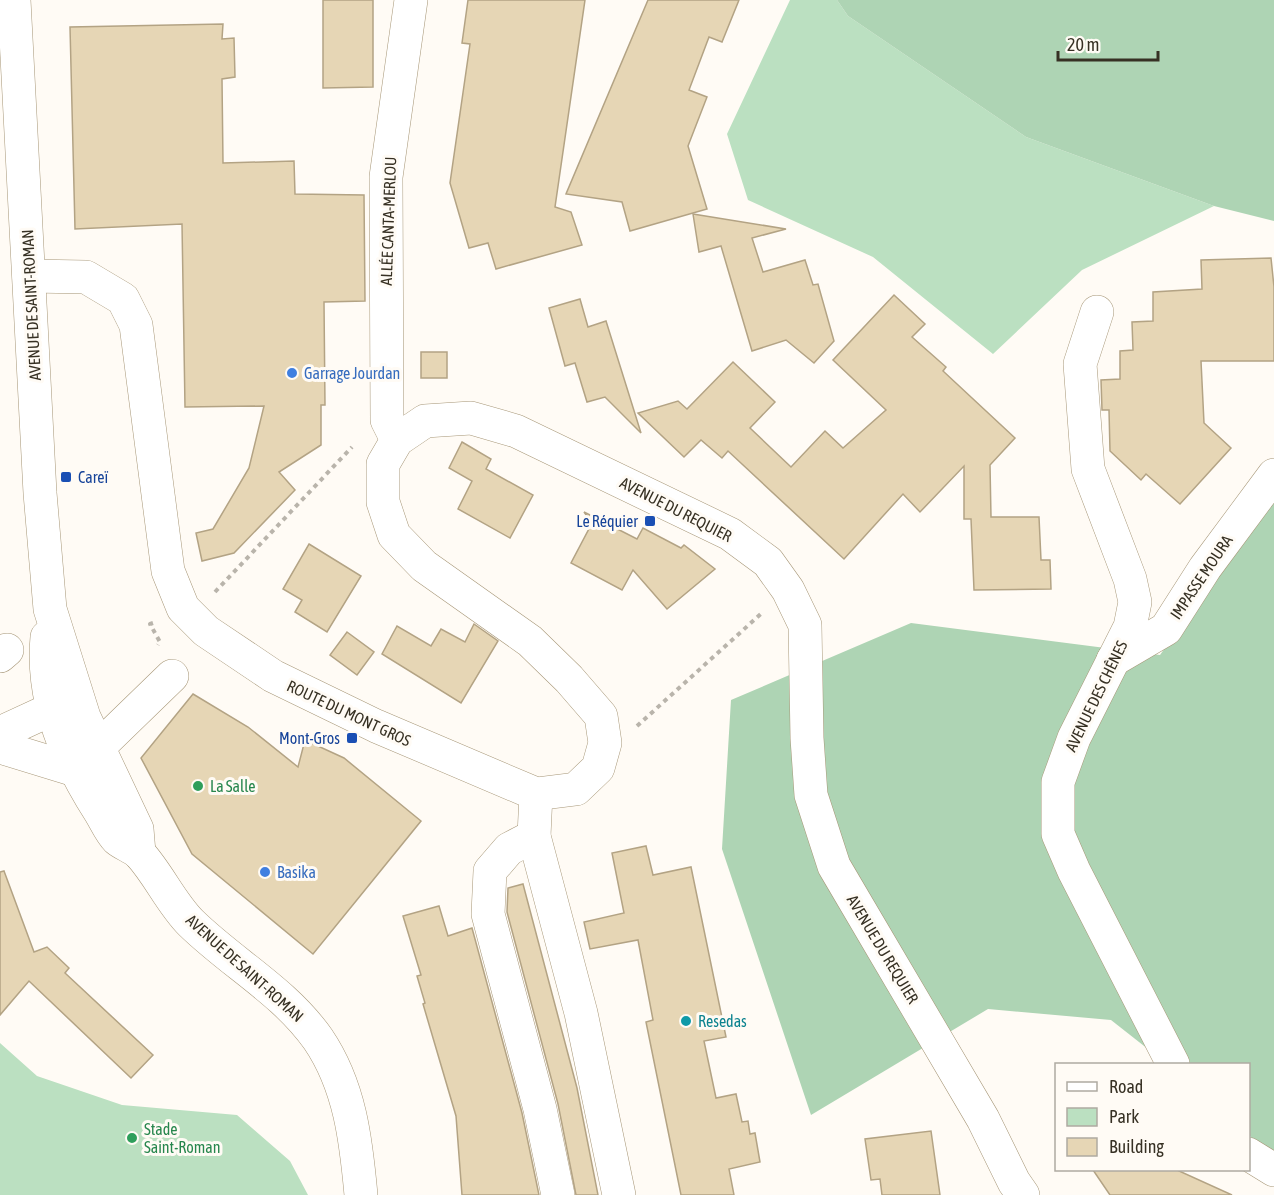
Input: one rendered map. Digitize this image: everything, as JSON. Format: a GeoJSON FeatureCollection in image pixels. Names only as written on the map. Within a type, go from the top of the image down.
{"type":"FeatureCollection","features":[{"type":"Feature","properties":{"kind":"street","name":"AVENUE DE SAINT-ROMAN"},"geometry":{"type":"LineString","coordinates":[[14,0],[40,494],[50,609],[45,660],[52,709],[86,760]]}},
{"type":"Feature","properties":{"kind":"street","name":"ALLÉE CANTA-MERLOU"},"geometry":{"type":"LineString","coordinates":[[392,430],[386,177],[411,0]]}},
{"type":"Feature","properties":{"kind":"street","name":"ROUTE DU MONT GROS"},"geometry":{"type":"LineString","coordinates":[[29,276],[86,277],[123,299],[136,325],[168,571],[183,608],[206,631],[273,676],[397,736],[536,794]]}},
{"type":"Feature","properties":{"kind":"street","name":"AVENUE DES CHÊNES"},"geometry":{"type":"LineString","coordinates":[[1097,312],[1080,364],[1088,469],[1130,579],[1135,602],[1130,627],[1074,738],[1058,783],[1058,834],[1074,871],[1172,1063]]}},
{"type":"Feature","properties":{"kind":"street","name":"AVENUE DU REQUIER"},"geometry":{"type":"LineString","coordinates":[[536,794],[576,789],[598,768],[605,743],[601,716],[569,679],[530,641],[424,566],[394,535],[383,502],[383,464],[392,430],[425,421],[471,418],[516,431],[730,534],[768,562],[788,590],[805,626],[807,738],[811,795],[834,866],[983,1119],[1014,1182],[1023,1195]]}},
{"type":"Feature","properties":{"kind":"street","name":"IMPASSE MOURA"},"geometry":{"type":"LineString","coordinates":[[1113,660],[1166,629],[1205,568],[1274,475]]}},
{"type":"Feature","properties":{"kind":"street","name":"AVENUE DE SAINT-ROMAN"},"geometry":{"type":"LineString","coordinates":[[50,609],[69,669],[86,760],[116,838],[139,853],[190,922],[274,990],[298,1013],[319,1041],[344,1090],[356,1140],[361,1195]]}},
{"type":"Feature","properties":{"kind":"street"},"geometry":{"type":"LineString","coordinates":[[0,733],[52,709],[69,669]]}},
{"type":"Feature","properties":{"kind":"street"},"geometry":{"type":"LineString","coordinates":[[0,747],[86,760],[172,676]]}},
{"type":"Feature","properties":{"kind":"street"},"geometry":{"type":"LineString","coordinates":[[536,794],[534,836],[581,1012],[619,1195]]}},
{"type":"Feature","properties":{"kind":"street"},"geometry":{"type":"LineString","coordinates":[[534,836],[509,849],[490,871],[488,914],[540,1108],[558,1195]]}},
{"type":"Feature","properties":{"kind":"street"},"geometry":{"type":"LineString","coordinates":[[1250,1155],[1274,1170]]}},
{"type":"Feature","properties":{"kind":"path"},"geometry":{"type":"LineString","coordinates":[[152,651],[160,642],[150,624],[183,608],[207,601],[351,448],[392,430]]}},
{"type":"Feature","properties":{"kind":"path"},"geometry":{"type":"LineString","coordinates":[[634,738],[636,726],[788,590]]}},
{"type":"Feature","properties":{"kind":"green space"},"geometry":{"type":"Polygon","coordinates":[[[790,0],[837,0],[848,16],[1026,137],[1214,206],[1082,270],[993,354],[873,257],[748,200],[727,134],[790,0]]]}},
{"type":"Feature","properties":{"kind":"green space"},"geometry":{"type":"Polygon","coordinates":[[[837,0],[1274,0],[1274,221],[1214,206],[1026,137],[848,16],[837,0]]]}},
{"type":"Feature","properties":{"kind":"green space"},"geometry":{"type":"Polygon","coordinates":[[[1274,496],[1274,1162],[1250,1136],[1250,1063],[1166,1063],[1111,1020],[988,1009],[811,1115],[722,849],[731,700],[911,623],[1160,655],[1274,496]]]}},
{"type":"Feature","properties":{"kind":"green space","name":"Stade Saint-Roman"},"geometry":{"type":"Polygon","coordinates":[[[0,1043],[37,1076],[122,1105],[237,1115],[290,1161],[308,1195],[0,1195],[0,1043]]]}},
{"type":"Feature","properties":{"kind":"building"},"geometry":{"type":"Polygon","coordinates":[[[323,0],[373,0],[373,87],[323,88],[323,0]]]}},
{"type":"Feature","properties":{"kind":"building"},"geometry":{"type":"Polygon","coordinates":[[[468,0],[585,0],[555,207],[571,212],[582,245],[496,269],[488,243],[469,248],[450,183],[470,44],[462,43],[468,0]]]}},
{"type":"Feature","properties":{"kind":"building"},"geometry":{"type":"Polygon","coordinates":[[[648,0],[739,0],[722,42],[709,37],[689,90],[707,97],[688,146],[707,209],[630,231],[622,202],[566,194],[648,0]]]}},
{"type":"Feature","properties":{"kind":"building"},"geometry":{"type":"Polygon","coordinates":[[[223,24],[222,39],[234,38],[235,77],[222,79],[223,163],[294,161],[295,194],[364,195],[365,301],[324,302],[325,405],[321,405],[321,445],[279,472],[295,490],[234,553],[202,561],[196,533],[213,529],[249,468],[264,406],[185,407],[182,224],[75,229],[70,27],[223,24]]]}},
{"type":"Feature","properties":{"kind":"building"},"geometry":{"type":"Polygon","coordinates":[[[693,214],[786,229],[752,238],[763,272],[805,260],[813,285],[818,284],[834,341],[814,363],[786,340],[752,351],[721,246],[699,252],[693,214]]]}},
{"type":"Feature","properties":{"kind":"building"},"geometry":{"type":"Polygon","coordinates":[[[1271,258],[1274,287],[1274,361],[1201,361],[1204,423],[1231,448],[1180,504],[1146,474],[1141,480],[1110,451],[1109,410],[1102,410],[1101,380],[1120,379],[1120,351],[1133,350],[1132,322],[1153,321],[1153,292],[1202,289],[1201,260],[1271,258]]]}},
{"type":"Feature","properties":{"kind":"building"},"geometry":{"type":"Polygon","coordinates":[[[894,295],[925,324],[912,337],[946,367],[943,371],[1015,438],[990,465],[991,517],[1039,517],[1041,560],[1050,560],[1051,589],[974,590],[971,519],[964,519],[964,466],[920,512],[903,494],[844,559],[728,451],[722,458],[701,440],[684,457],[638,413],[678,401],[687,409],[733,362],[775,402],[750,428],[791,467],[825,431],[843,448],[886,410],[833,360],[894,295]]]}},
{"type":"Feature","properties":{"kind":"building"},"geometry":{"type":"Polygon","coordinates":[[[580,299],[588,327],[606,321],[641,433],[605,397],[587,402],[575,363],[565,366],[549,308],[580,299]]]}},
{"type":"Feature","properties":{"kind":"building"},"geometry":{"type":"Polygon","coordinates":[[[421,352],[447,352],[447,378],[421,378],[421,352]]]}},
{"type":"Feature","properties":{"kind":"building"},"geometry":{"type":"Polygon","coordinates":[[[462,442],[491,459],[486,469],[533,495],[510,538],[458,509],[472,481],[449,468],[462,442]]]}},
{"type":"Feature","properties":{"kind":"building"},"geometry":{"type":"Polygon","coordinates":[[[584,512],[637,539],[643,528],[681,548],[684,545],[715,569],[667,609],[633,570],[622,590],[571,563],[592,523],[584,512]]]}},
{"type":"Feature","properties":{"kind":"building"},"geometry":{"type":"Polygon","coordinates":[[[309,544],[361,576],[327,632],[295,612],[302,600],[283,589],[309,544]]]}},
{"type":"Feature","properties":{"kind":"building"},"geometry":{"type":"Polygon","coordinates":[[[474,624],[498,641],[461,703],[382,654],[397,626],[431,646],[441,629],[465,642],[474,624]]]}},
{"type":"Feature","properties":{"kind":"building"},"geometry":{"type":"Polygon","coordinates":[[[347,632],[374,652],[357,675],[330,655],[347,632]]]}},
{"type":"Feature","properties":{"kind":"building"},"geometry":{"type":"Polygon","coordinates":[[[193,694],[248,727],[298,767],[305,740],[344,758],[421,821],[313,954],[192,854],[141,758],[193,694]]]}},
{"type":"Feature","properties":{"kind":"building","name":"Resedas"},"geometry":{"type":"Polygon","coordinates":[[[646,846],[653,875],[691,867],[726,1037],[704,1041],[716,1098],[736,1094],[742,1122],[748,1121],[750,1134],[755,1133],[760,1162],[729,1169],[734,1195],[681,1195],[646,1022],[653,1020],[638,940],[590,949],[584,922],[624,913],[612,853],[646,846]]]}},
{"type":"Feature","properties":{"kind":"building"},"geometry":{"type":"Polygon","coordinates":[[[4,871],[34,952],[47,947],[69,968],[65,973],[153,1055],[131,1078],[29,981],[0,1015],[0,872],[4,871]]]}},
{"type":"Feature","properties":{"kind":"building"},"geometry":{"type":"Polygon","coordinates":[[[523,884],[577,1088],[598,1195],[576,1195],[558,1104],[507,912],[508,888],[523,884]]]}},
{"type":"Feature","properties":{"kind":"building"},"geometry":{"type":"Polygon","coordinates":[[[439,906],[448,936],[472,928],[522,1113],[539,1195],[462,1195],[456,1116],[423,1004],[425,1003],[417,976],[421,975],[403,916],[439,906]]]}},
{"type":"Feature","properties":{"kind":"building"},"geometry":{"type":"Polygon","coordinates":[[[931,1131],[940,1195],[882,1195],[880,1179],[871,1180],[865,1139],[931,1131]]]}},
{"type":"Feature","properties":{"kind":"building"},"geometry":{"type":"Polygon","coordinates":[[[1094,1171],[1179,1171],[1232,1195],[1110,1195],[1094,1171]]]}},
{"type":"Feature","properties":{"kind":"place","name":"Garrage Jourdan"},"geometry":{"type":"Point","coordinates":[292,373]}},
{"type":"Feature","properties":{"kind":"place","name":"Careï"},"geometry":{"type":"Point","coordinates":[66,477]}},
{"type":"Feature","properties":{"kind":"place","name":"Le Réquier"},"geometry":{"type":"Point","coordinates":[650,521]}},
{"type":"Feature","properties":{"kind":"place","name":"Mont-Gros"},"geometry":{"type":"Point","coordinates":[352,738]}},
{"type":"Feature","properties":{"kind":"place","name":"La Salle"},"geometry":{"type":"Point","coordinates":[198,786]}},
{"type":"Feature","properties":{"kind":"place","name":"Basika"},"geometry":{"type":"Point","coordinates":[265,872]}},
{"type":"Feature","properties":{"kind":"place","name":"Resedas"},"geometry":{"type":"Point","coordinates":[686,1021]}},
{"type":"Feature","properties":{"kind":"place","name":"Stade Saint-Roman"},"geometry":{"type":"Point","coordinates":[132,1138]}}]}
